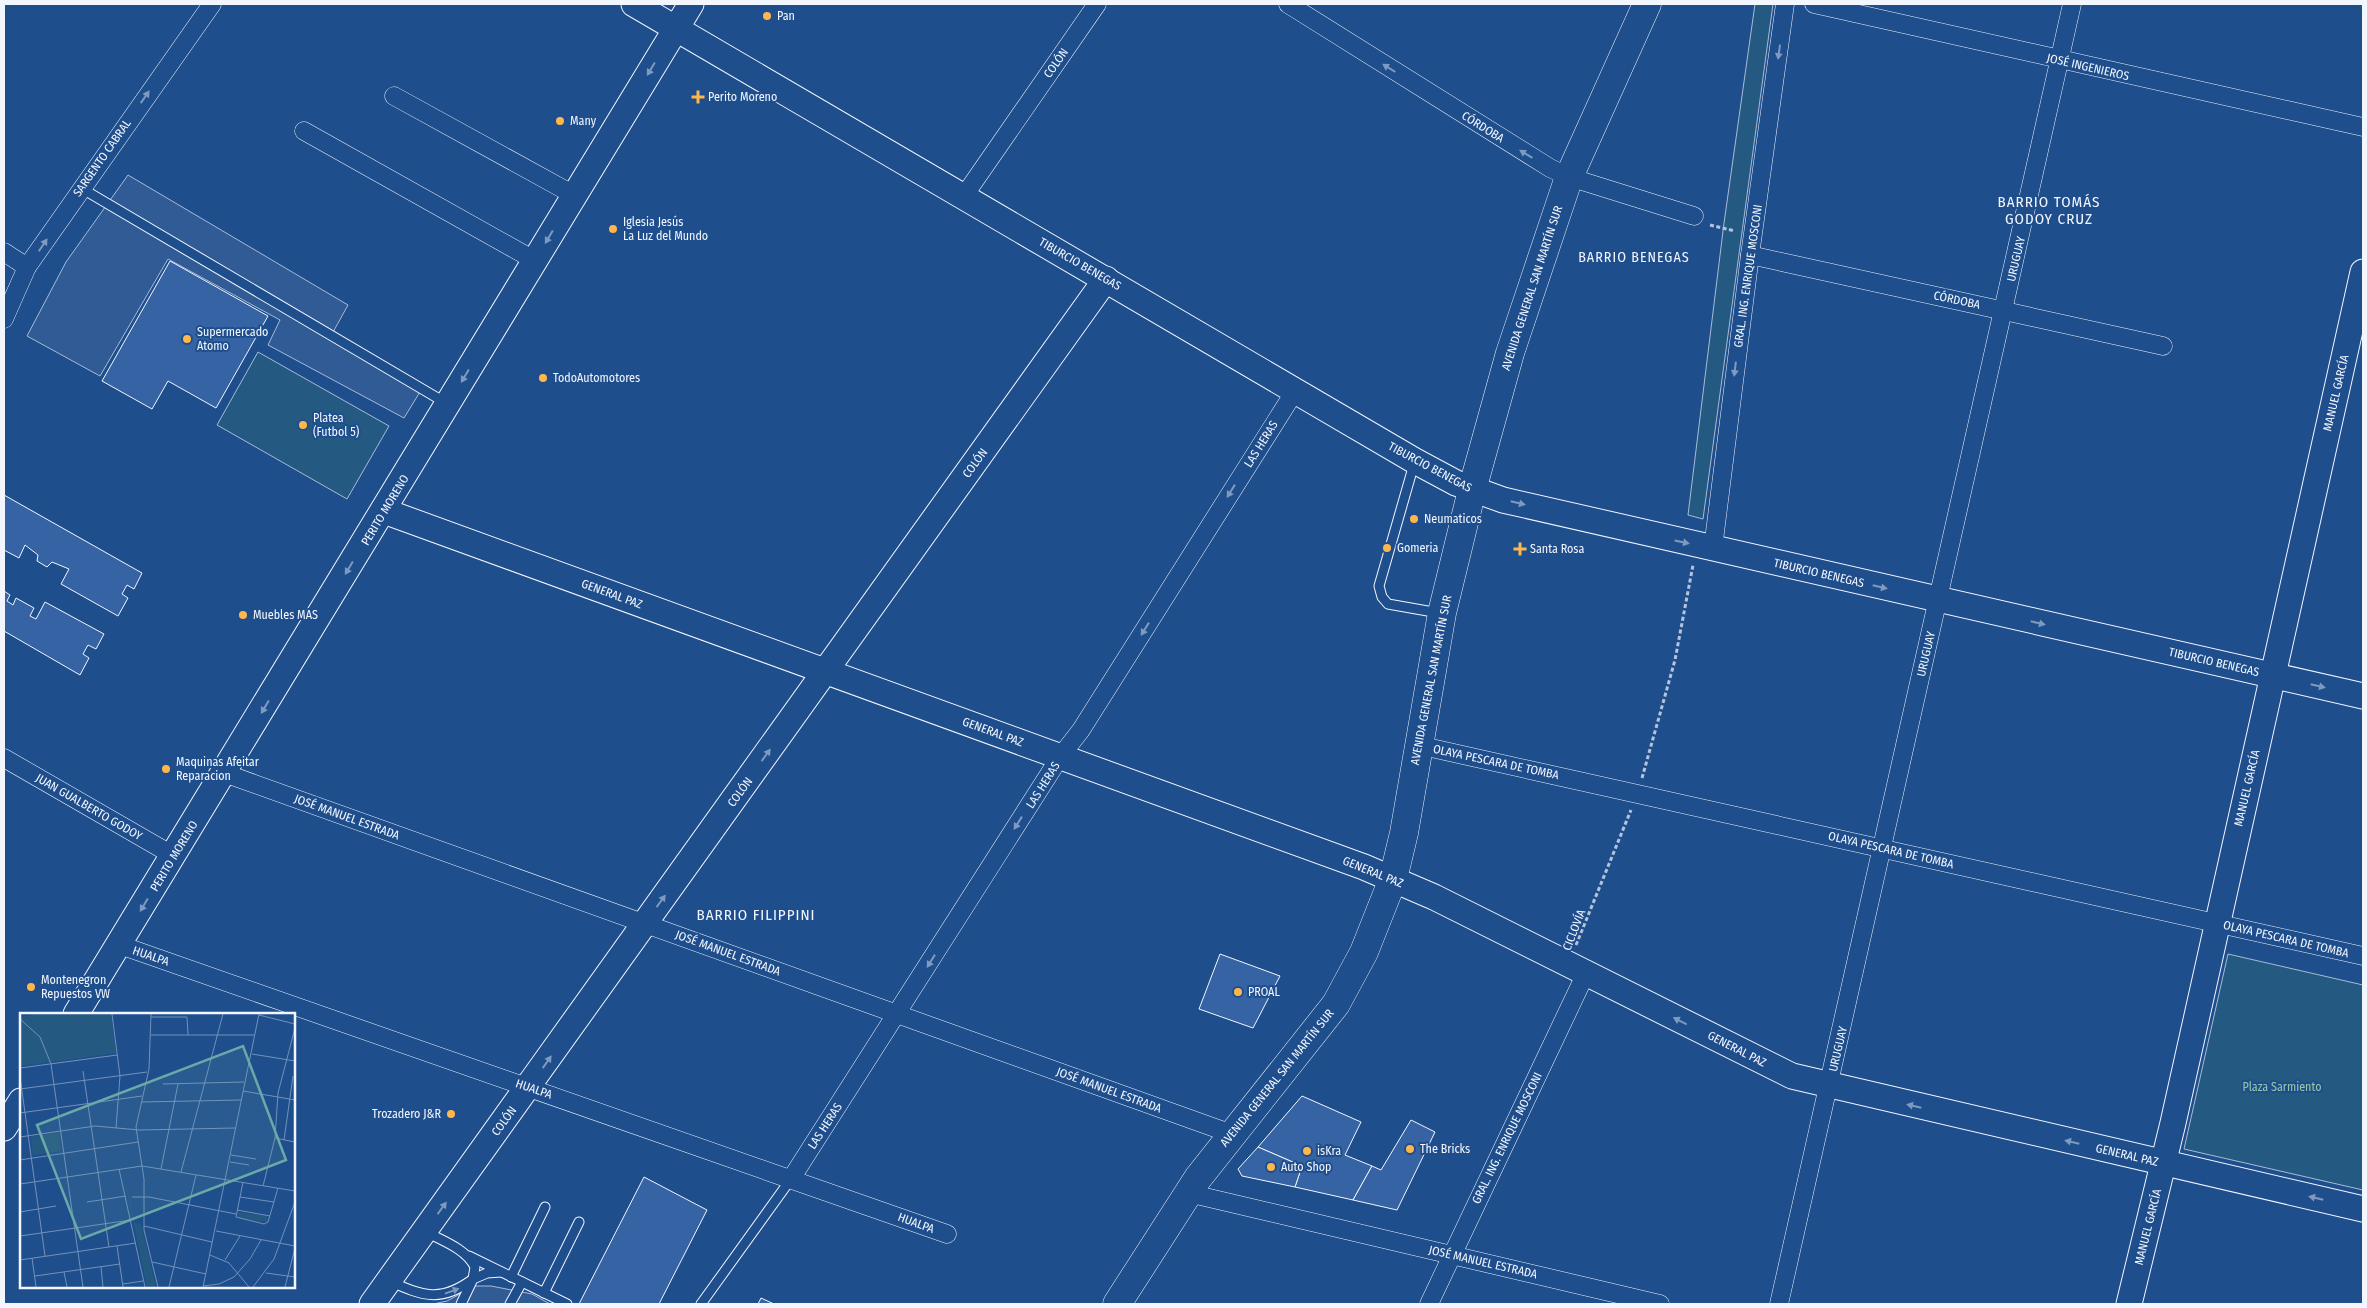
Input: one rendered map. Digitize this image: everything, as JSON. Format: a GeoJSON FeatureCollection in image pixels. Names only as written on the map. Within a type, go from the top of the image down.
{"type":"FeatureCollection","features":[{"type":"Feature","properties":{"kind":"main road","name":"AVENIDA GENERAL SAN MARTÍN SUR"},"geometry":{"type":"LineString","coordinates":[[1117,1304],[1188,1193],[1232,1134],[1284,1072],[1336,1004],[1364,952],[1384,907],[1404,833],[1442,613],[1472,490],[1510,353],[1569,177],[1647,4]]}},
{"type":"Feature","properties":{"kind":"street","name":"SARGENTO CABRAL"},"geometry":{"type":"LineString","coordinates":[[4,319],[27,267],[80,188],[212,4]]}},
{"type":"Feature","properties":{"kind":"street","name":"TIBURCIO BENEGAS"},"geometry":{"type":"LineString","coordinates":[[634,4],[1415,461],[1472,490],[1504,500],[2363,696]]}},
{"type":"Feature","properties":{"kind":"street","name":"PERITO MORENO"},"geometry":{"type":"LineString","coordinates":[[77,1013],[384,512],[534,260],[691,4]]}},
{"type":"Feature","properties":{"kind":"street","name":"COLÓN"},"geometry":{"type":"LineString","coordinates":[[964,196],[1097,4]]}},
{"type":"Feature","properties":{"kind":"street","name":"CÓRDOBA"},"geometry":{"type":"LineString","coordinates":[[1288,4],[1529,156],[1569,177],[1694,216]]}},
{"type":"Feature","properties":{"kind":"street","name":"GRAL. ING. ENRIQUE MOSCONI"},"geometry":{"type":"LineString","coordinates":[[1704,546],[1750,255],[1785,4]]}},
{"type":"Feature","properties":{"kind":"street","name":"JOSÉ INGENIEROS"},"geometry":{"type":"LineString","coordinates":[[1814,4],[2060,61],[2363,127]]}},
{"type":"Feature","properties":{"kind":"street","name":"URUGUAY"},"geometry":{"type":"LineString","coordinates":[[1779,1304],[1830,1087],[2072,4]]}},
{"type":"Feature","properties":{"kind":"street"},"geometry":{"type":"LineString","coordinates":[[394,96],[574,195]]}},
{"type":"Feature","properties":{"kind":"street"},"geometry":{"type":"LineString","coordinates":[[304,131],[534,260]]}},
{"type":"Feature","properties":{"kind":"street"},"geometry":{"type":"LineString","coordinates":[[4,252],[27,267]]}},
{"type":"Feature","properties":{"kind":"street","name":"CÓRDOBA"},"geometry":{"type":"LineString","coordinates":[[1750,255],[2163,346]]}},
{"type":"Feature","properties":{"kind":"street","name":"MANUEL GARCÍA"},"geometry":{"type":"LineString","coordinates":[[2129,1304],[2163,1163],[2363,272]]}},
{"type":"Feature","properties":{"kind":"street","name":"COLÓN"},"geometry":{"type":"LineString","coordinates":[[372,1304],[1106,279]]}},
{"type":"Feature","properties":{"kind":"street","name":"LAS HERAS"},"geometry":{"type":"LineString","coordinates":[[791,1179],[898,1014],[1060,757],[1081,730],[1295,391]]}},
{"type":"Feature","properties":{"kind":"street","name":"GENERAL PAZ"},"geometry":{"type":"LineString","coordinates":[[384,512],[1393,879],[1792,1076],[1830,1087],[2363,1209]]}},
{"type":"Feature","properties":{"kind":"street","name":"OLAYA PESCARA DE TOMBA"},"geometry":{"type":"LineString","coordinates":[[1418,746],[1638,793],[2363,956]]}},
{"type":"Feature","properties":{"kind":"street","name":"JUAN GUALBERTO GODOY"},"geometry":{"type":"LineString","coordinates":[[4,758],[174,856]]}},
{"type":"Feature","properties":{"kind":"street","name":"JOSÉ MANUEL ESTRADA"},"geometry":{"type":"LineString","coordinates":[[224,773],[1232,1134]]}},
{"type":"Feature","properties":{"kind":"street","name":"HUALPA"},"geometry":{"type":"LineString","coordinates":[[120,945],[947,1234]]}},
{"type":"Feature","properties":{"kind":"street","name":"GRAL. ING. ENRIQUE MOSCONI"},"geometry":{"type":"LineString","coordinates":[[1429,1304],[1578,969]]}},
{"type":"Feature","properties":{"kind":"street"},"geometry":{"type":"LineString","coordinates":[[4,1128],[20,1102]]}},
{"type":"Feature","properties":{"kind":"street","name":"JOSÉ MANUEL ESTRADA"},"geometry":{"type":"LineString","coordinates":[[1188,1193],[1660,1304]]}},
{"type":"Feature","properties":{"kind":"lane"},"geometry":{"type":"LineString","coordinates":[[80,188],[448,405]]}},
{"type":"Feature","properties":{"kind":"lane"},"geometry":{"type":"LineString","coordinates":[[1415,461],[1379,586],[1382,597],[1388,604],[1442,613]]}},
{"type":"Feature","properties":{"kind":"lane"},"geometry":{"type":"LineString","coordinates":[[701,1304],[791,1179]]}},
{"type":"Feature","properties":{"kind":"lane"},"geometry":{"type":"LineString","coordinates":[[511,1277],[546,1207]]}},
{"type":"Feature","properties":{"kind":"lane"},"geometry":{"type":"LineString","coordinates":[[544,1293],[579,1222]]}},
{"type":"Feature","properties":{"kind":"lane"},"geometry":{"type":"LineString","coordinates":[[425,1231],[462,1253],[567,1304]]}},
{"type":"Feature","properties":{"kind":"lane"},"geometry":{"type":"LineString","coordinates":[[461,1304],[476,1268],[462,1253]]}},
{"type":"Feature","properties":{"kind":"lane"},"geometry":{"type":"LineString","coordinates":[[389,1281],[426,1296],[454,1290],[487,1273],[501,1272]]}},
{"type":"Feature","properties":{"kind":"lane"},"geometry":{"type":"LineString","coordinates":[[510,1304],[522,1282]]}},
{"type":"Feature","properties":{"kind":"path"},"geometry":{"type":"LineString","coordinates":[[1694,216],[1697,222],[1738,232]]}},
{"type":"Feature","properties":{"kind":"path","name":"CICLOVÍA"},"geometry":{"type":"LineString","coordinates":[[1578,969],[1638,793],[1704,546]]}},
{"type":"Feature","properties":{"kind":"green space"},"geometry":{"type":"Polygon","coordinates":[[[1755,4],[1773,4],[1703,519],[1688,515],[1724,223],[1755,4]]]}},
{"type":"Feature","properties":{"kind":"green space","name":"Platea (Futbol 5)"},"geometry":{"type":"Polygon","coordinates":[[[258,352],[389,426],[347,499],[217,425],[258,352]]]}},
{"type":"Feature","properties":{"kind":"green space","name":"Plaza Sarmiento"},"geometry":{"type":"Polygon","coordinates":[[[2228,954],[2363,985],[2363,1190],[2184,1149],[2228,954]]]}},
{"type":"Feature","properties":{"kind":"shaded area"},"geometry":{"type":"Polygon","coordinates":[[[128,175],[348,305],[332,334],[423,387],[404,418],[268,345],[280,320],[168,259],[100,376],[27,336],[66,262],[128,175]]]}},
{"type":"Feature","properties":{"kind":"shaded area"},"geometry":{"type":"Polygon","coordinates":[[[475,1286],[491,1286],[532,1294],[550,1304],[433,1304],[447,1301],[475,1286]]]}},
{"type":"Feature","properties":{"kind":"building"},"geometry":{"type":"Polygon","coordinates":[[[170,261],[268,316],[216,408],[168,381],[152,409],[102,381],[170,261]]]}},
{"type":"Feature","properties":{"kind":"building"},"geometry":{"type":"Polygon","coordinates":[[[4,495],[142,573],[134,589],[127,585],[122,594],[128,598],[118,616],[61,584],[69,569],[52,562],[47,567],[37,561],[38,555],[25,545],[19,558],[4,550],[4,495]]]}},
{"type":"Feature","properties":{"kind":"building"},"geometry":{"type":"Polygon","coordinates":[[[4,591],[10,595],[7,601],[13,605],[16,598],[34,608],[30,616],[36,619],[45,602],[104,634],[96,649],[88,645],[83,654],[89,658],[80,675],[4,631],[4,591]]]}},
{"type":"Feature","properties":{"kind":"building","name":"PROAL"},"geometry":{"type":"Polygon","coordinates":[[[1220,954],[1280,976],[1253,1028],[1199,1009],[1220,954]]]}},
{"type":"Feature","properties":{"kind":"building","name":"isKra"},"geometry":{"type":"Polygon","coordinates":[[[1302,1096],[1361,1122],[1345,1155],[1372,1166],[1353,1200],[1295,1187],[1302,1166],[1258,1147],[1302,1096]]]}},
{"type":"Feature","properties":{"kind":"building","name":"The Bricks"},"geometry":{"type":"Polygon","coordinates":[[[1411,1120],[1435,1132],[1397,1210],[1353,1200],[1372,1166],[1381,1170],[1411,1120]]]}},
{"type":"Feature","properties":{"kind":"building","name":"Auto Shop"},"geometry":{"type":"Polygon","coordinates":[[[1258,1147],[1302,1166],[1295,1187],[1242,1176],[1238,1169],[1258,1147]]]}},
{"type":"Feature","properties":{"kind":"building"},"geometry":{"type":"Polygon","coordinates":[[[644,1177],[707,1210],[659,1304],[579,1304],[644,1177]]]}},
{"type":"Feature","properties":{"kind":"building"},"geometry":{"type":"Polygon","coordinates":[[[761,1298],[774,1304],[758,1304],[761,1298]]]}},
{"type":"Feature","properties":{"kind":"place","name":"Pan"},"geometry":{"type":"Point","coordinates":[767,16]}},
{"type":"Feature","properties":{"kind":"place","name":"Perito Moreno"},"geometry":{"type":"Point","coordinates":[698,97]}},
{"type":"Feature","properties":{"kind":"place","name":"Many"},"geometry":{"type":"Point","coordinates":[560,121]}},
{"type":"Feature","properties":{"kind":"place","name":"Iglesia Jesús La Luz del Mundo"},"geometry":{"type":"Point","coordinates":[613,229]}},
{"type":"Feature","properties":{"kind":"place","name":"Supermercado Atomo"},"geometry":{"type":"Point","coordinates":[187,339]}},
{"type":"Feature","properties":{"kind":"place","name":"TodoAutomotores"},"geometry":{"type":"Point","coordinates":[543,378]}},
{"type":"Feature","properties":{"kind":"place","name":"Platea (Futbol 5)"},"geometry":{"type":"Point","coordinates":[303,425]}},
{"type":"Feature","properties":{"kind":"place","name":"Neumaticos"},"geometry":{"type":"Point","coordinates":[1414,519]}},
{"type":"Feature","properties":{"kind":"place","name":"Gomeria"},"geometry":{"type":"Point","coordinates":[1387,548]}},
{"type":"Feature","properties":{"kind":"place","name":"Santa Rosa"},"geometry":{"type":"Point","coordinates":[1520,549]}},
{"type":"Feature","properties":{"kind":"place","name":"Muebles MAS"},"geometry":{"type":"Point","coordinates":[243,615]}},
{"type":"Feature","properties":{"kind":"place","name":"Maquinas Afeitar Reparacion"},"geometry":{"type":"Point","coordinates":[166,769]}},
{"type":"Feature","properties":{"kind":"place","name":"Montenegron Repuestos VW"},"geometry":{"type":"Point","coordinates":[31,987]}},
{"type":"Feature","properties":{"kind":"place","name":"PROAL"},"geometry":{"type":"Point","coordinates":[1238,992]}},
{"type":"Feature","properties":{"kind":"place","name":"Trozadero J&R"},"geometry":{"type":"Point","coordinates":[451,1114]}},
{"type":"Feature","properties":{"kind":"place","name":"The Bricks"},"geometry":{"type":"Point","coordinates":[1410,1149]}},
{"type":"Feature","properties":{"kind":"place","name":"isKra"},"geometry":{"type":"Point","coordinates":[1307,1151]}},
{"type":"Feature","properties":{"kind":"place","name":"Auto Shop"},"geometry":{"type":"Point","coordinates":[1271,1167]}},
{"type":"Feature","properties":{"kind":"district","name":"BARRIO TOMÁS GODOY CRUZ"},"geometry":{"type":"Point","coordinates":[2049,210]}},
{"type":"Feature","properties":{"kind":"district","name":"BARRIO BENEGAS"},"geometry":{"type":"Point","coordinates":[1634,257]}},
{"type":"Feature","properties":{"kind":"district","name":"BARRIO FILIPPINI"},"geometry":{"type":"Point","coordinates":[756,915]}}]}
